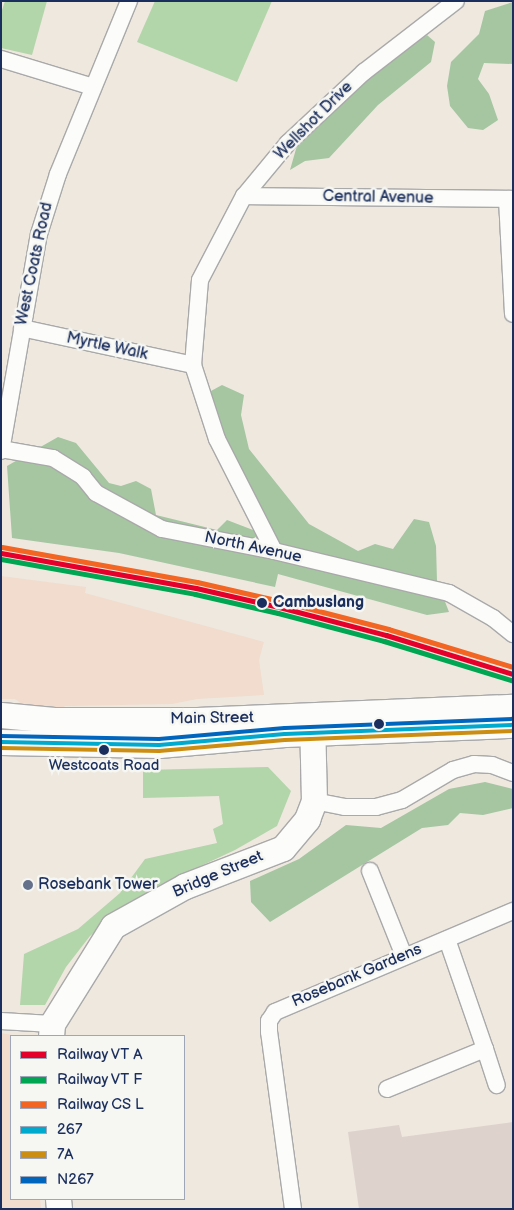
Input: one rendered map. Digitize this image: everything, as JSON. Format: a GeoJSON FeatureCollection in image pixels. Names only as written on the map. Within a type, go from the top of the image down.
{"type":"FeatureCollection","features":[{"type":"Feature","properties":{"kind":"main road","name":"Main Street"},"geometry":{"type":"LineString","coordinates":[[1,742],[160,745],[313,723],[513,707]]}},
{"type":"Feature","properties":{"kind":"main road","name":"Main Street"},"geometry":{"type":"LineString","coordinates":[[1,714],[54,720],[197,720],[513,725]]}},
{"type":"Feature","properties":{"kind":"main road","name":"Bridge Street"},"geometry":{"type":"LineString","coordinates":[[51,1030],[113,926],[185,886],[284,848],[307,819],[314,800],[313,723]]}},
{"type":"Feature","properties":{"kind":"street","name":"West Coats Road"},"geometry":{"type":"LineString","coordinates":[[1,450],[39,234],[48,200],[129,1]]}},
{"type":"Feature","properties":{"kind":"street","name":"Wellshot Drive"},"geometry":{"type":"LineString","coordinates":[[274,551],[217,439],[193,365],[200,280],[244,196],[288,143],[364,72],[456,1]]}},
{"type":"Feature","properties":{"kind":"street"},"geometry":{"type":"LineString","coordinates":[[1,59],[93,87]]}},
{"type":"Feature","properties":{"kind":"street","name":"Central Avenue"},"geometry":{"type":"LineString","coordinates":[[244,196],[510,199]]}},
{"type":"Feature","properties":{"kind":"street"},"geometry":{"type":"LineString","coordinates":[[510,199],[513,314]]}},
{"type":"Feature","properties":{"kind":"street","name":"Myrtle Walk"},"geometry":{"type":"LineString","coordinates":[[22,328],[193,365]]}},
{"type":"Feature","properties":{"kind":"street","name":"North Avenue"},"geometry":{"type":"LineString","coordinates":[[1,450],[52,458],[82,477],[96,493],[162,529],[274,551],[449,593],[493,618],[513,634]]}},
{"type":"Feature","properties":{"kind":"street"},"geometry":{"type":"LineString","coordinates":[[314,800],[345,807],[376,807],[402,800],[453,770],[474,764],[492,764],[513,773]]}},
{"type":"Feature","properties":{"kind":"street"},"geometry":{"type":"LineString","coordinates":[[370,871],[404,956]]}},
{"type":"Feature","properties":{"kind":"street","name":"Rosebank Gardens"},"geometry":{"type":"LineString","coordinates":[[293,1209],[269,1021],[275,1012],[288,1004],[513,911]]}},
{"type":"Feature","properties":{"kind":"street"},"geometry":{"type":"LineString","coordinates":[[447,939],[497,1085]]}},
{"type":"Feature","properties":{"kind":"street"},"geometry":{"type":"LineString","coordinates":[[1,1021],[51,1030]]}},
{"type":"Feature","properties":{"kind":"street"},"geometry":{"type":"LineString","coordinates":[[387,1089],[485,1049]]}},
{"type":"Feature","properties":{"kind":"shaded area"},"geometry":{"type":"Polygon","coordinates":[[[1,576],[86,587],[85,593],[264,642],[259,660],[264,695],[197,699],[172,704],[65,706],[56,715],[28,708],[15,699],[1,699],[1,576]]]}},
{"type":"Feature","properties":{"kind":"shaded area"},"geometry":{"type":"Polygon","coordinates":[[[1,1033],[12,1035],[10,1035],[10,1200],[40,1200],[41,1209],[1,1209],[1,1033]]]}},
{"type":"Feature","properties":{"kind":"shaded area"},"geometry":{"type":"Polygon","coordinates":[[[513,1122],[513,1209],[359,1209],[348,1132],[399,1125],[402,1137],[513,1122]]]}},
{"type":"Feature","properties":{"kind":"green space"},"geometry":{"type":"Polygon","coordinates":[[[5,1],[47,1],[32,55],[1,48],[1,13],[5,1]]]}},
{"type":"Feature","properties":{"kind":"green space"},"geometry":{"type":"Polygon","coordinates":[[[155,1],[272,1],[237,82],[137,42],[155,1]]]}},
{"type":"Feature","properties":{"kind":"green space"},"geometry":{"type":"Polygon","coordinates":[[[513,2],[513,64],[484,63],[478,79],[489,94],[498,120],[483,130],[468,128],[450,106],[447,86],[451,62],[479,34],[485,11],[513,2]]]}},
{"type":"Feature","properties":{"kind":"green space"},"geometry":{"type":"Polygon","coordinates":[[[427,35],[435,42],[431,62],[378,105],[329,158],[305,161],[290,170],[298,142],[375,71],[427,35]]]}},
{"type":"Feature","properties":{"kind":"green space"},"geometry":{"type":"Polygon","coordinates":[[[222,385],[244,395],[241,415],[249,449],[309,524],[358,551],[375,544],[393,549],[414,519],[429,522],[436,546],[437,581],[449,612],[427,615],[278,574],[275,587],[119,553],[12,538],[7,466],[58,437],[76,443],[109,483],[121,486],[136,481],[151,489],[156,515],[217,530],[227,520],[253,530],[266,522],[221,431],[211,391],[222,385]]]}},
{"type":"Feature","properties":{"kind":"green space"},"geometry":{"type":"Polygon","coordinates":[[[268,767],[291,791],[277,826],[235,850],[160,885],[126,906],[90,936],[66,967],[45,1005],[20,1005],[24,954],[78,929],[120,893],[145,859],[217,843],[213,829],[223,824],[219,796],[143,798],[143,770],[268,767]]]}},
{"type":"Feature","properties":{"kind":"green space"},"geometry":{"type":"Polygon","coordinates":[[[485,782],[513,789],[513,808],[483,815],[460,813],[448,825],[422,828],[270,922],[251,902],[250,881],[299,859],[346,825],[381,828],[449,789],[485,782]]]}},
{"type":"Feature","properties":{"kind":"transit line"},"geometry":{"type":"LineString","coordinates":[[2,547],[197,582],[280,601],[388,629],[513,667]]}},
{"type":"Feature","properties":{"kind":"transit line"},"geometry":{"type":"LineString","coordinates":[[1,553],[196,588],[279,607],[386,635],[513,674]]}},
{"type":"Feature","properties":{"kind":"transit line"},"geometry":{"type":"LineString","coordinates":[[1,559],[195,594],[278,613],[384,641],[511,680]]}},
{"type":"Feature","properties":{"kind":"transit line","name":"N267"},"geometry":{"type":"LineString","coordinates":[[1,736],[159,739],[285,728],[513,719]]}},
{"type":"Feature","properties":{"kind":"transit line","name":"267"},"geometry":{"type":"LineString","coordinates":[[1,742],[159,745],[285,734],[513,725]]}},
{"type":"Feature","properties":{"kind":"transit line","name":"7A"},"geometry":{"type":"LineString","coordinates":[[1,748],[159,751],[285,740],[513,731]]}},
{"type":"Feature","properties":{"kind":"place","name":"Cambuslang"},"geometry":{"type":"Point","coordinates":[262,603]}},
{"type":"Feature","properties":{"kind":"place","name":"Westcoats Road"},"geometry":{"type":"Point","coordinates":[104,750]}},
{"type":"Feature","properties":{"kind":"place","name":"Rosebank Tower"},"geometry":{"type":"Point","coordinates":[28,885]}}]}
